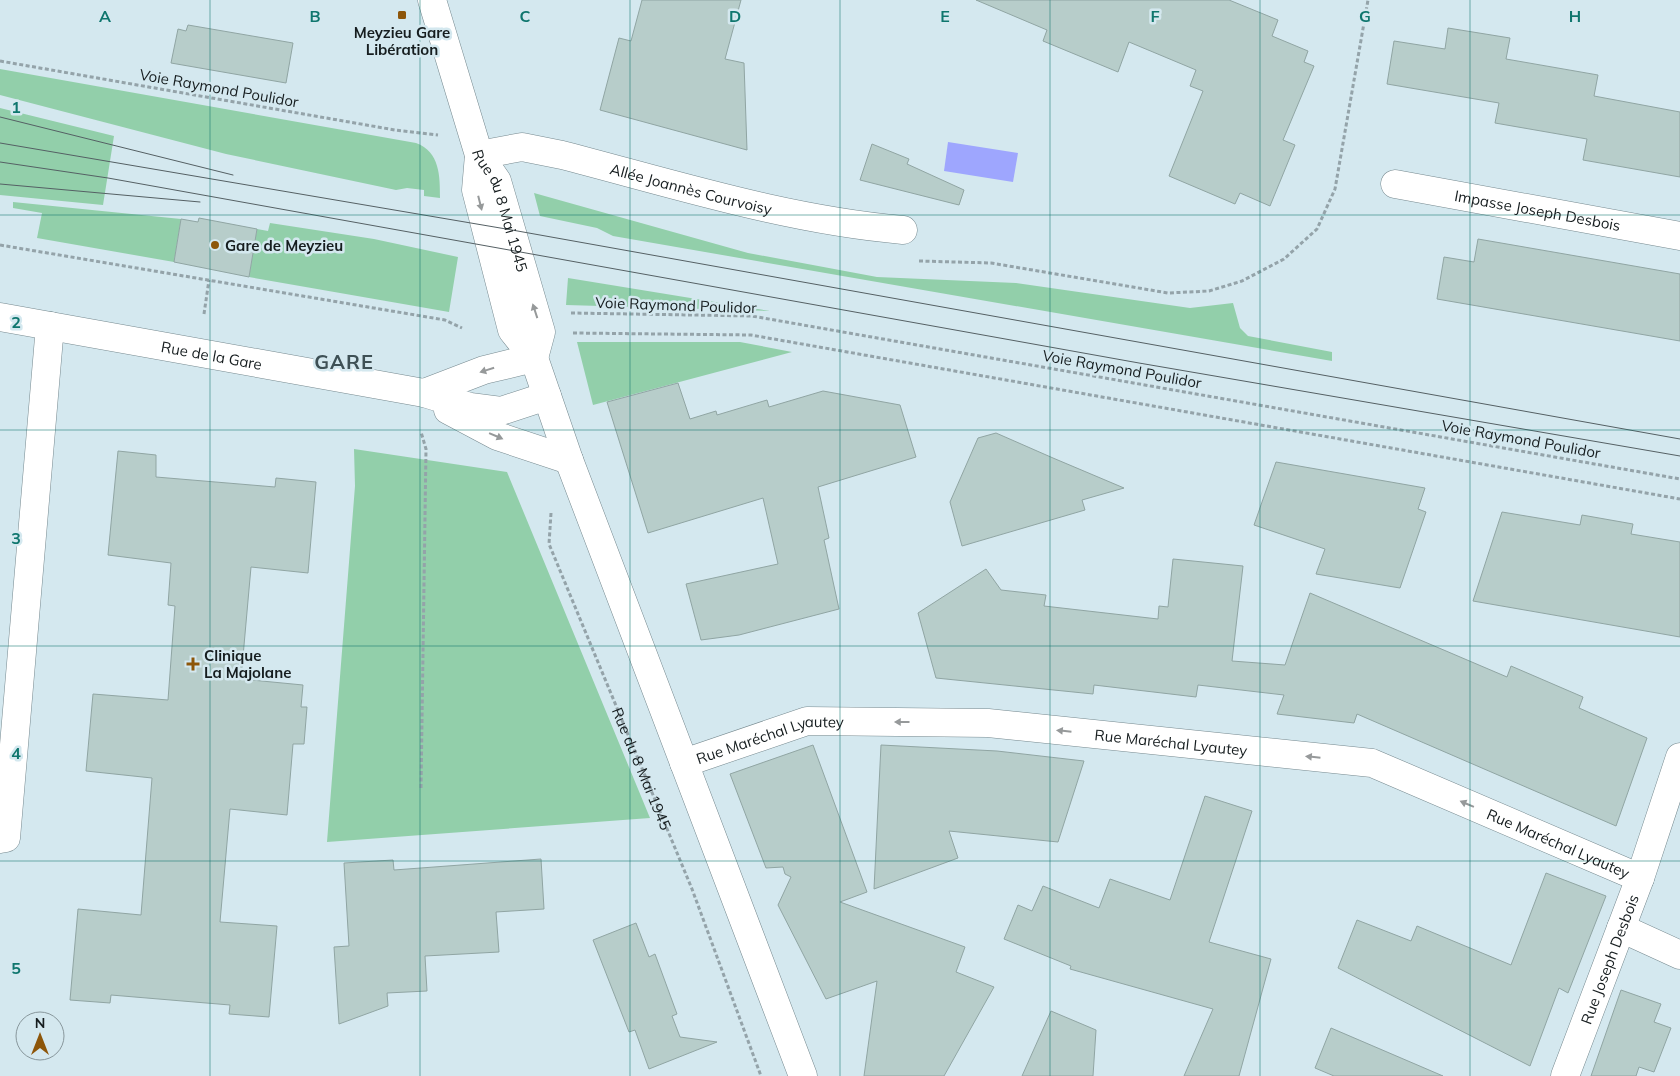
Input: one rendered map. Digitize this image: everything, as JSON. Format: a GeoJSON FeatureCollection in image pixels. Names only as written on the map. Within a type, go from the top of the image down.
{"type":"FeatureCollection","features":[{"type":"Feature","properties":{"kind":"street"},"geometry":{"type":"LineString","coordinates":[[432,0],[479,155]]}},
{"type":"Feature","properties":{"kind":"street","name":"Allée Joannès Courvoisy"},"geometry":{"type":"LineString","coordinates":[[479,155],[509,148],[522,148],[562,155],[799,215],[853,226],[903,230]]}},
{"type":"Feature","properties":{"kind":"street","name":"Rue du 8 Mai 1945"},"geometry":{"type":"LineString","coordinates":[[479,155],[476,190],[512,330],[534,358],[569,460],[802,1076]]}},
{"type":"Feature","properties":{"kind":"street","name":"Impasse Joseph Desbois"},"geometry":{"type":"LineString","coordinates":[[1395,184],[1680,236]]}},
{"type":"Feature","properties":{"kind":"street","name":"Rue de la Gare"},"geometry":{"type":"LineString","coordinates":[[0,317],[424,393],[470,407],[501,411],[547,396]]}},
{"type":"Feature","properties":{"kind":"street"},"geometry":{"type":"LineString","coordinates":[[0,839],[6,838],[50,326]]}},
{"type":"Feature","properties":{"kind":"street"},"geometry":{"type":"LineString","coordinates":[[424,393],[484,370],[534,358]]}},
{"type":"Feature","properties":{"kind":"street","name":"Rue de la Gare"},"geometry":{"type":"LineString","coordinates":[[424,393],[458,418],[496,436],[569,460]]}},
{"type":"Feature","properties":{"kind":"street","name":"Rue Maréchal Lyautey"},"geometry":{"type":"LineString","coordinates":[[684,763],[807,721],[988,723],[1372,763],[1640,878]]}},
{"type":"Feature","properties":{"kind":"street","name":"Rue Joseph Desbois"},"geometry":{"type":"LineString","coordinates":[[1565,1076],[1640,878],[1680,757]]}},
{"type":"Feature","properties":{"kind":"street"},"geometry":{"type":"LineString","coordinates":[[1621,928],[1680,955]]}},
{"type":"Feature","properties":{"kind":"path"},"geometry":{"type":"LineString","coordinates":[[914,261],[991,263],[1168,293],[1209,291],[1242,281],[1284,259],[1316,229],[1335,190],[1368,0]]}},
{"type":"Feature","properties":{"kind":"path","name":"Voie Raymond Poulidor"},"geometry":{"type":"LineString","coordinates":[[0,61],[395,130],[435,134]]}},
{"type":"Feature","properties":{"kind":"path"},"geometry":{"type":"LineString","coordinates":[[0,245],[445,320],[462,328]]}},
{"type":"Feature","properties":{"kind":"path"},"geometry":{"type":"LineString","coordinates":[[204,314],[209,280]]}},
{"type":"Feature","properties":{"kind":"path","name":"Voie Raymond Poulidor"},"geometry":{"type":"LineString","coordinates":[[566,313],[752,316],[1680,479]]}},
{"type":"Feature","properties":{"kind":"path"},"geometry":{"type":"LineString","coordinates":[[563,333],[751,335],[1680,499]]}},
{"type":"Feature","properties":{"kind":"path"},"geometry":{"type":"LineString","coordinates":[[420,429],[426,449],[421,788]]}},
{"type":"Feature","properties":{"kind":"path","name":"Rue du 8 Mai 1945"},"geometry":{"type":"LineString","coordinates":[[551,512],[549,544],[692,889],[761,1076]]}},
{"type":"Feature","properties":{"kind":"green space"},"geometry":{"type":"Polygon","coordinates":[[[0,69],[416,143],[430,152],[434,159],[439,173],[440,198],[424,196],[424,190],[407,188],[396,190],[226,154],[0,95],[0,69]]]}},
{"type":"Feature","properties":{"kind":"green space"},"geometry":{"type":"Polygon","coordinates":[[[0,108],[114,136],[103,205],[0,195],[0,108]]]}},
{"type":"Feature","properties":{"kind":"green space"},"geometry":{"type":"Polygon","coordinates":[[[534,193],[748,253],[877,277],[1016,283],[1190,308],[1233,303],[1240,328],[1248,336],[1332,352],[1332,361],[613,236],[597,228],[540,216],[534,193]]]}},
{"type":"Feature","properties":{"kind":"green space"},"geometry":{"type":"Polygon","coordinates":[[[13,202],[181,219],[174,262],[37,238],[42,213],[13,208],[13,202]]]}},
{"type":"Feature","properties":{"kind":"green space"},"geometry":{"type":"Polygon","coordinates":[[[270,223],[374,239],[458,257],[449,312],[249,277],[257,229],[268,231],[270,223]]]}},
{"type":"Feature","properties":{"kind":"green space"},"geometry":{"type":"Polygon","coordinates":[[[568,278],[770,311],[566,305],[568,278]]]}},
{"type":"Feature","properties":{"kind":"green space"},"geometry":{"type":"Polygon","coordinates":[[[577,342],[740,342],[792,352],[593,405],[577,342]]]}},
{"type":"Feature","properties":{"kind":"green space"},"geometry":{"type":"Polygon","coordinates":[[[354,449],[507,472],[650,818],[327,842],[355,486],[354,449]]]}},
{"type":"Feature","properties":{"kind":"water"},"geometry":{"type":"Polygon","coordinates":[[[948,142],[1018,153],[1013,182],[944,171],[948,142]]]}},
{"type":"Feature","properties":{"kind":"building"},"geometry":{"type":"Polygon","coordinates":[[[642,0],[741,0],[725,59],[744,63],[747,150],[600,110],[619,38],[631,41],[642,0]]]}},
{"type":"Feature","properties":{"kind":"building"},"geometry":{"type":"Polygon","coordinates":[[[976,0],[1229,0],[1278,20],[1272,36],[1308,51],[1304,62],[1314,66],[1283,140],[1295,145],[1270,206],[1240,193],[1235,204],[1169,176],[1203,91],[1190,86],[1196,70],[1129,42],[1118,72],[1043,41],[1047,30],[976,0]]]}},
{"type":"Feature","properties":{"kind":"building"},"geometry":{"type":"Polygon","coordinates":[[[188,25],[293,43],[286,83],[171,63],[178,29],[186,31],[188,25]]]}},
{"type":"Feature","properties":{"kind":"building"},"geometry":{"type":"Polygon","coordinates":[[[1448,28],[1510,38],[1506,59],[1598,75],[1594,96],[1680,112],[1680,177],[1583,160],[1587,139],[1495,123],[1499,103],[1387,84],[1394,41],[1445,49],[1448,28]]]}},
{"type":"Feature","properties":{"kind":"building"},"geometry":{"type":"Polygon","coordinates":[[[872,144],[909,159],[907,164],[964,190],[959,205],[860,180],[872,144]]]}},
{"type":"Feature","properties":{"kind":"building","name":"Gare de Meyzieu"},"geometry":{"type":"Polygon","coordinates":[[[199,218],[257,229],[249,277],[174,262],[181,219],[198,222],[199,218]]]}},
{"type":"Feature","properties":{"kind":"building"},"geometry":{"type":"Polygon","coordinates":[[[1478,239],[1680,274],[1680,341],[1437,299],[1444,257],[1474,262],[1478,239]]]}},
{"type":"Feature","properties":{"kind":"building"},"geometry":{"type":"Polygon","coordinates":[[[678,383],[690,419],[716,411],[717,415],[767,400],[769,407],[823,391],[900,405],[916,457],[818,487],[829,538],[824,540],[839,609],[739,635],[701,640],[686,584],[778,564],[763,498],[648,533],[607,402],[678,383]]]}},
{"type":"Feature","properties":{"kind":"building"},"geometry":{"type":"Polygon","coordinates":[[[996,433],[1124,488],[1082,500],[1085,510],[962,546],[950,502],[978,438],[996,433]]]}},
{"type":"Feature","properties":{"kind":"building"},"geometry":{"type":"Polygon","coordinates":[[[118,451],[156,455],[156,477],[275,487],[276,478],[316,482],[308,573],[251,567],[241,679],[303,685],[301,707],[307,707],[304,744],[293,744],[287,815],[230,809],[220,922],[277,926],[269,1017],[229,1014],[230,1005],[111,995],[110,1003],[70,1000],[78,909],[141,915],[152,778],[86,771],[93,694],[168,700],[175,606],[168,605],[171,563],[108,555],[118,451]]]}},
{"type":"Feature","properties":{"kind":"building"},"geometry":{"type":"Polygon","coordinates":[[[1276,462],[1425,488],[1418,509],[1426,512],[1400,588],[1316,574],[1325,549],[1254,525],[1276,462]]]}},
{"type":"Feature","properties":{"kind":"building"},"geometry":{"type":"Polygon","coordinates":[[[1502,512],[1580,525],[1582,515],[1633,524],[1631,534],[1680,542],[1680,637],[1473,601],[1502,512]]]}},
{"type":"Feature","properties":{"kind":"building"},"geometry":{"type":"Polygon","coordinates":[[[1173,559],[1243,566],[1232,661],[1285,665],[1310,593],[1507,677],[1511,666],[1583,697],[1579,708],[1647,738],[1616,826],[1357,714],[1354,723],[1277,714],[1284,695],[1198,685],[1196,697],[1094,685],[1093,694],[936,678],[918,613],[986,569],[1001,590],[1046,595],[1044,606],[1158,619],[1159,606],[1168,607],[1173,559]]]}},
{"type":"Feature","properties":{"kind":"building"},"geometry":{"type":"Polygon","coordinates":[[[813,745],[867,892],[840,902],[965,947],[956,972],[994,987],[944,1076],[864,1076],[877,981],[826,999],[778,905],[791,877],[785,874],[783,867],[766,868],[730,774],[813,745]]]}},
{"type":"Feature","properties":{"kind":"building"},"geometry":{"type":"Polygon","coordinates":[[[881,745],[997,751],[1084,761],[1058,842],[949,831],[958,858],[874,889],[881,745]]]}},
{"type":"Feature","properties":{"kind":"building"},"geometry":{"type":"Polygon","coordinates":[[[1205,796],[1252,811],[1209,942],[1271,959],[1239,1076],[1184,1076],[1213,1009],[1070,969],[1071,966],[1004,939],[1018,905],[1032,911],[1043,886],[1099,908],[1110,879],[1170,900],[1205,796]]]}},
{"type":"Feature","properties":{"kind":"building"},"geometry":{"type":"Polygon","coordinates":[[[541,859],[544,909],[496,912],[499,952],[425,956],[427,991],[387,993],[388,1006],[339,1024],[334,947],[349,946],[344,863],[393,860],[394,870],[541,859]]]}},
{"type":"Feature","properties":{"kind":"building"},"geometry":{"type":"Polygon","coordinates":[[[1546,873],[1606,896],[1568,993],[1559,988],[1530,1066],[1338,968],[1357,920],[1411,941],[1417,926],[1511,965],[1546,873]]]}},
{"type":"Feature","properties":{"kind":"building"},"geometry":{"type":"Polygon","coordinates":[[[636,923],[649,957],[655,954],[677,1014],[672,1016],[680,1037],[717,1042],[649,1069],[635,1030],[629,1032],[593,940],[636,923]]]}},
{"type":"Feature","properties":{"kind":"building"},"geometry":{"type":"Polygon","coordinates":[[[1621,990],[1661,1004],[1654,1022],[1671,1028],[1654,1072],[1639,1067],[1636,1076],[1591,1076],[1621,990]]]}},
{"type":"Feature","properties":{"kind":"building"},"geometry":{"type":"Polygon","coordinates":[[[1051,1011],[1096,1030],[1093,1076],[1022,1076],[1051,1011]]]}},
{"type":"Feature","properties":{"kind":"building"},"geometry":{"type":"Polygon","coordinates":[[[1331,1028],[1443,1076],[1334,1076],[1315,1068],[1331,1028]]]}},
{"type":"Feature","properties":{"kind":"tram line"},"geometry":{"type":"LineString","coordinates":[[0,117],[233,175]]}},
{"type":"Feature","properties":{"kind":"tram line"},"geometry":{"type":"LineString","coordinates":[[0,143],[512,230],[1680,439]]}},
{"type":"Feature","properties":{"kind":"tram line"},"geometry":{"type":"LineString","coordinates":[[0,162],[108,178],[1139,363],[1680,456]]}},
{"type":"Feature","properties":{"kind":"tram line"},"geometry":{"type":"LineString","coordinates":[[0,184],[200,202]]}},
{"type":"Feature","properties":{"kind":"place","name":"Meyzieu Gare Libération"},"geometry":{"type":"Point","coordinates":[402,15]}},
{"type":"Feature","properties":{"kind":"place","name":"Gare de Meyzieu"},"geometry":{"type":"Point","coordinates":[215,245]}},
{"type":"Feature","properties":{"kind":"place","name":"Clinique La Majolane"},"geometry":{"type":"Point","coordinates":[193,664]}},
{"type":"Feature","properties":{"kind":"district","name":"GARE"},"geometry":{"type":"Point","coordinates":[344,361]}}]}
